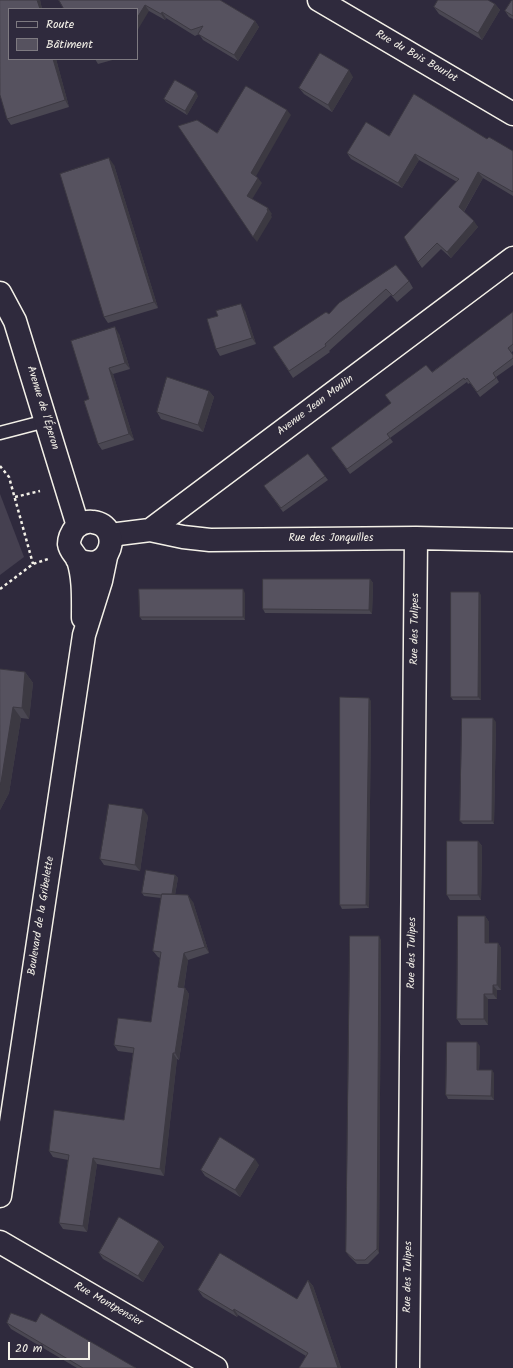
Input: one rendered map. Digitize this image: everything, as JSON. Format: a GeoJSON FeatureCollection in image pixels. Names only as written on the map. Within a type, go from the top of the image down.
{"type":"FeatureCollection","features":[{"type":"Feature","properties":{"kind":"street","name":"Rue du Bois Bourlot"},"geometry":{"type":"LineString","coordinates":[[319,0],[513,114]]}},
{"type":"Feature","properties":{"kind":"street","name":"Avenue Jean Moulin"},"geometry":{"type":"LineString","coordinates":[[108,548],[118,534],[150,530],[513,258]]}},
{"type":"Feature","properties":{"kind":"street","name":"Avenue de l'Éperon"},"geometry":{"type":"LineString","coordinates":[[0,293],[15,321],[78,526]]}},
{"type":"Feature","properties":{"kind":"street"},"geometry":{"type":"LineString","coordinates":[[85,522],[98,523],[104,527],[108,548],[99,562],[92,564],[84,562],[74,555],[70,544],[70,537],[78,526],[85,522]]}},
{"type":"Feature","properties":{"kind":"street","name":"Rue des Jonquilles"},"geometry":{"type":"LineString","coordinates":[[150,530],[183,537],[210,540],[416,538],[513,540]]}},
{"type":"Feature","properties":{"kind":"street","name":"Rue des Tulipes"},"geometry":{"type":"LineString","coordinates":[[408,1368],[416,538]]}},
{"type":"Feature","properties":{"kind":"street","name":"Boulevard de la Gribelette"},"geometry":{"type":"LineString","coordinates":[[0,1196],[84,635],[101,581],[108,548]]}},
{"type":"Feature","properties":{"kind":"street","name":"Boulevard de la Gribelette"},"geometry":{"type":"LineString","coordinates":[[74,555],[82,584],[84,635]]}},
{"type":"Feature","properties":{"kind":"street","name":"Rue Montpensier"},"geometry":{"type":"LineString","coordinates":[[0,1242],[216,1368]]}},
{"type":"Feature","properties":{"kind":"lane"},"geometry":{"type":"LineString","coordinates":[[0,432],[46,421]]}},
{"type":"Feature","properties":{"kind":"path"},"geometry":{"type":"LineString","coordinates":[[0,466],[9,477],[33,564]]}},
{"type":"Feature","properties":{"kind":"path"},"geometry":{"type":"LineString","coordinates":[[0,589],[33,564],[74,555]]}},
{"type":"Feature","properties":{"kind":"shaded area"},"geometry":{"type":"Polygon","coordinates":[[[0,494],[24,557],[0,575],[0,494]]]}},
{"type":"Feature","properties":{"kind":"building"},"geometry":{"type":"Polygon","coordinates":[[[0,0],[37,0],[40,8],[8,8],[8,60],[53,60],[65,100],[7,119],[0,95],[0,0]]]}},
{"type":"Feature","properties":{"kind":"building"},"geometry":{"type":"Polygon","coordinates":[[[59,0],[220,0],[255,21],[234,55],[198,34],[203,26],[191,30],[162,12],[161,14],[145,5],[138,16],[138,8],[63,8],[59,0]]]}},
{"type":"Feature","properties":{"kind":"building"},"geometry":{"type":"Polygon","coordinates":[[[438,0],[488,0],[495,4],[478,33],[434,7],[438,0]]]}},
{"type":"Feature","properties":{"kind":"building"},"geometry":{"type":"Polygon","coordinates":[[[513,0],[513,16],[505,11],[513,0]]]}},
{"type":"Feature","properties":{"kind":"building"},"geometry":{"type":"Polygon","coordinates":[[[320,53],[349,70],[328,105],[299,88],[320,53]]]}},
{"type":"Feature","properties":{"kind":"building"},"geometry":{"type":"Polygon","coordinates":[[[175,80],[196,92],[185,111],[164,99],[175,80]]]}},
{"type":"Feature","properties":{"kind":"building"},"geometry":{"type":"Polygon","coordinates":[[[246,86],[287,110],[251,173],[258,178],[247,196],[268,208],[268,211],[253,237],[178,126],[197,120],[217,133],[246,86]]]}},
{"type":"Feature","properties":{"kind":"building"},"geometry":{"type":"Polygon","coordinates":[[[414,94],[487,139],[489,137],[513,151],[513,192],[478,172],[459,207],[474,221],[447,252],[437,243],[418,262],[404,237],[459,179],[415,154],[398,183],[347,153],[366,122],[389,136],[414,94]]]}},
{"type":"Feature","properties":{"kind":"building"},"geometry":{"type":"Polygon","coordinates":[[[109,158],[154,302],[104,317],[60,174],[109,158]]]}},
{"type":"Feature","properties":{"kind":"building"},"geometry":{"type":"Polygon","coordinates":[[[396,265],[409,281],[393,296],[386,289],[325,344],[326,346],[289,371],[273,347],[326,312],[329,314],[339,303],[396,265]]]}},
{"type":"Feature","properties":{"kind":"building"},"geometry":{"type":"Polygon","coordinates":[[[241,304],[252,338],[216,349],[207,319],[218,316],[216,311],[241,304]]]}},
{"type":"Feature","properties":{"kind":"building"},"geometry":{"type":"Polygon","coordinates":[[[513,312],[513,344],[508,348],[513,355],[513,358],[493,373],[496,378],[477,392],[467,378],[465,380],[464,378],[387,434],[390,438],[347,469],[331,448],[391,403],[385,395],[426,365],[432,372],[513,312]]]}},
{"type":"Feature","properties":{"kind":"building"},"geometry":{"type":"Polygon","coordinates":[[[115,327],[125,363],[109,368],[129,434],[98,444],[84,401],[89,399],[71,341],[115,327]]]}},
{"type":"Feature","properties":{"kind":"building"},"geometry":{"type":"Polygon","coordinates":[[[167,377],[209,391],[198,425],[157,412],[167,377]]]}},
{"type":"Feature","properties":{"kind":"building"},"geometry":{"type":"Polygon","coordinates":[[[308,454],[325,476],[281,508],[264,486],[308,454]]]}},
{"type":"Feature","properties":{"kind":"building"},"geometry":{"type":"Polygon","coordinates":[[[263,579],[370,579],[369,610],[263,609],[263,579]]]}},
{"type":"Feature","properties":{"kind":"building"},"geometry":{"type":"Polygon","coordinates":[[[139,589],[243,589],[243,617],[140,617],[139,589]]]}},
{"type":"Feature","properties":{"kind":"building"},"geometry":{"type":"Polygon","coordinates":[[[451,592],[479,592],[478,697],[451,697],[451,592]]]}},
{"type":"Feature","properties":{"kind":"building"},"geometry":{"type":"Polygon","coordinates":[[[0,669],[25,672],[22,708],[13,707],[0,784],[0,669]]]}},
{"type":"Feature","properties":{"kind":"building"},"geometry":{"type":"Polygon","coordinates":[[[340,697],[369,698],[366,905],[340,905],[340,697]]]}},
{"type":"Feature","properties":{"kind":"building"},"geometry":{"type":"Polygon","coordinates":[[[462,718],[493,718],[492,821],[460,821],[462,718]]]}},
{"type":"Feature","properties":{"kind":"building"},"geometry":{"type":"Polygon","coordinates":[[[109,804],[143,809],[135,865],[100,859],[109,804]]]}},
{"type":"Feature","properties":{"kind":"building"},"geometry":{"type":"Polygon","coordinates":[[[447,841],[478,841],[478,895],[447,895],[447,841]]]}},
{"type":"Feature","properties":{"kind":"building"},"geometry":{"type":"Polygon","coordinates":[[[146,870],[175,875],[172,894],[161,895],[142,893],[146,870]]]}},
{"type":"Feature","properties":{"kind":"building"},"geometry":{"type":"Polygon","coordinates":[[[162,894],[188,895],[205,947],[184,953],[178,987],[185,988],[175,1053],[173,1053],[160,1169],[93,1158],[83,1226],[59,1223],[69,1155],[49,1151],[54,1110],[124,1120],[134,1048],[114,1045],[118,1018],[151,1022],[161,952],[153,951],[162,894]]]}},
{"type":"Feature","properties":{"kind":"building"},"geometry":{"type":"Polygon","coordinates":[[[458,916],[485,916],[485,943],[498,943],[497,985],[493,985],[493,994],[484,994],[484,1019],[457,1019],[458,916]]]}},
{"type":"Feature","properties":{"kind":"building"},"geometry":{"type":"Polygon","coordinates":[[[350,936],[379,936],[377,1249],[365,1260],[355,1260],[346,1252],[350,936]]]}},
{"type":"Feature","properties":{"kind":"building"},"geometry":{"type":"Polygon","coordinates":[[[447,1042],[477,1042],[477,1070],[492,1070],[491,1096],[446,1095],[447,1042]]]}},
{"type":"Feature","properties":{"kind":"building"},"geometry":{"type":"Polygon","coordinates":[[[220,1137],[255,1159],[235,1190],[201,1170],[220,1137]]]}},
{"type":"Feature","properties":{"kind":"building"},"geometry":{"type":"Polygon","coordinates":[[[119,1217],[159,1241],[138,1276],[99,1253],[119,1217]]]}},
{"type":"Feature","properties":{"kind":"building"},"geometry":{"type":"Polygon","coordinates":[[[220,1253],[297,1299],[308,1280],[338,1368],[299,1368],[308,1353],[234,1309],[233,1311],[198,1290],[220,1253]]]}},
{"type":"Feature","properties":{"kind":"building"},"geometry":{"type":"Polygon","coordinates":[[[11,1313],[36,1322],[41,1313],[136,1368],[83,1368],[7,1323],[11,1313]]]}}]}
